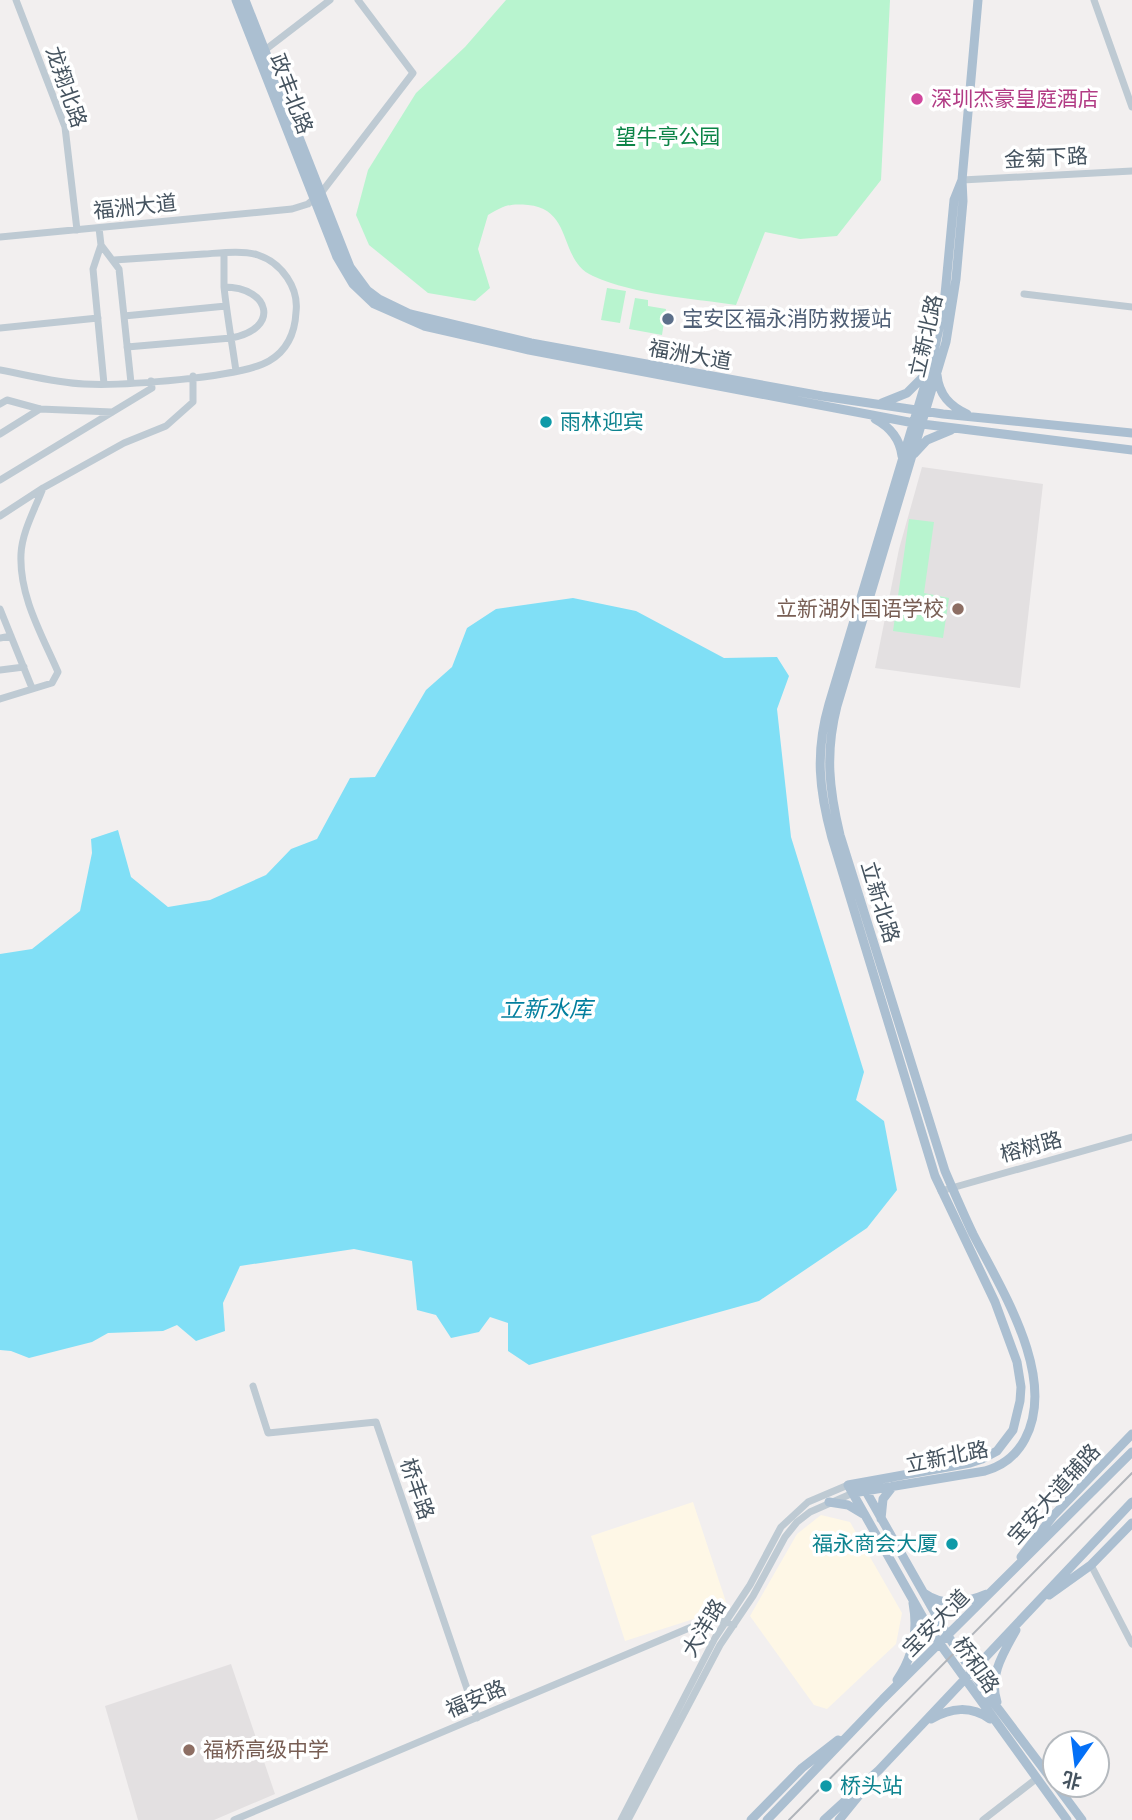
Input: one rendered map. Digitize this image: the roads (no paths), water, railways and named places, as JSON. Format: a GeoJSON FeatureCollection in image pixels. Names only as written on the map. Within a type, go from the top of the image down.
{"type":"FeatureCollection","features":[{"type":"Feature","properties":{"kind":"main road","name":"政丰北路"},"geometry":{"type":"LineString","coordinates":[[236,0],[317,197]]}},
{"type":"Feature","properties":{"kind":"main road","name":"政丰北路"},"geometry":{"type":"LineString","coordinates":[[245,0],[317,197]]}},
{"type":"Feature","properties":{"kind":"main road","name":"立新北路"},"geometry":{"type":"LineString","coordinates":[[862,1486],[892,1486],[996,1467],[1017,1451],[1027,1435],[1033,1417],[1034,1387],[1021,1333],[1008,1301],[951,1187],[841,835],[831,800],[828,769],[833,721],[911,458],[934,369],[944,305],[954,200],[962,180],[978,0]]}},
{"type":"Feature","properties":{"kind":"main road","name":"福洲大道"},"geometry":{"type":"LineString","coordinates":[[317,197],[358,280],[379,299],[410,314],[561,349],[874,404],[943,414],[1132,433]]}},
{"type":"Feature","properties":{"kind":"main road","name":"福洲大道"},"geometry":{"type":"LineString","coordinates":[[317,197],[337,257],[353,284],[374,304],[406,320],[528,351],[918,424],[1132,450]]}},
{"type":"Feature","properties":{"kind":"main road"},"geometry":{"type":"LineString","coordinates":[[874,404],[907,394],[934,369],[948,402],[956,409],[975,417]]}},
{"type":"Feature","properties":{"kind":"main road"},"geometry":{"type":"LineString","coordinates":[[863,414],[881,422],[895,436],[902,454],[902,464]]}},
{"type":"Feature","properties":{"kind":"main road","name":"立新北路"},"geometry":{"type":"LineString","coordinates":[[851,1489],[982,1460],[1002,1446],[1015,1423],[1021,1387],[1017,1362],[995,1302],[940,1191],[822,802],[819,770],[824,719],[902,464],[918,424]]}},
{"type":"Feature","properties":{"kind":"main road"},"geometry":{"type":"LineString","coordinates":[[911,458],[927,440],[956,429]]}},
{"type":"Feature","properties":{"kind":"main road","name":"宝安大道辅路"},"geometry":{"type":"LineString","coordinates":[[1005,1579],[1052,1516],[1132,1434]]}},
{"type":"Feature","properties":{"kind":"main road","name":"宝安大道"},"geometry":{"type":"LineString","coordinates":[[767,1820],[883,1699],[1132,1452]]}},
{"type":"Feature","properties":{"kind":"main road","name":"桥和路"},"geometry":{"type":"LineString","coordinates":[[862,1486],[948,1636],[1041,1766]]}},
{"type":"Feature","properties":{"kind":"main road"},"geometry":{"type":"LineString","coordinates":[[882,1520],[883,1499],[892,1486]]}},
{"type":"Feature","properties":{"kind":"main road","name":"桥和路"},"geometry":{"type":"LineString","coordinates":[[851,1489],[939,1644],[1067,1820]]}},
{"type":"Feature","properties":{"kind":"main road"},"geometry":{"type":"LineString","coordinates":[[829,1502],[848,1505],[867,1518]]}},
{"type":"Feature","properties":{"kind":"main road"},"geometry":{"type":"LineString","coordinates":[[839,1820],[879,1770],[1132,1502]]}},
{"type":"Feature","properties":{"kind":"main road"},"geometry":{"type":"LineString","coordinates":[[1031,1609],[1091,1565],[1132,1523]]}},
{"type":"Feature","properties":{"kind":"main road"},"geometry":{"type":"LineString","coordinates":[[921,1590],[938,1600],[955,1602],[967,1601],[992,1592]]}},
{"type":"Feature","properties":{"kind":"main road"},"geometry":{"type":"LineString","coordinates":[[883,1699],[903,1671],[912,1649],[915,1621],[910,1595]]}},
{"type":"Feature","properties":{"kind":"main road"},"geometry":{"type":"LineString","coordinates":[[1004,1716],[996,1700],[994,1683],[998,1666],[1020,1620]]}},
{"type":"Feature","properties":{"kind":"main road"},"geometry":{"type":"LineString","coordinates":[[923,1723],[945,1712],[962,1709],[977,1712],[998,1725]]}},
{"type":"Feature","properties":{"kind":"main road"},"geometry":{"type":"LineString","coordinates":[[751,1820],[802,1768],[859,1724]]}},
{"type":"Feature","properties":{"kind":"main road"},"geometry":{"type":"LineString","coordinates":[[824,1820],[879,1770]]}},
{"type":"Feature","properties":{"kind":"main road","name":"桥和路"},"geometry":{"type":"LineString","coordinates":[[1066,1799],[1082,1820]]}},
{"type":"Feature","properties":{"kind":"street","name":"龙翔北路"},"geometry":{"type":"LineString","coordinates":[[16,0],[65,127],[77,230]]}},
{"type":"Feature","properties":{"kind":"street"},"geometry":{"type":"LineString","coordinates":[[265,50],[330,0]]}},
{"type":"Feature","properties":{"kind":"street"},"geometry":{"type":"LineString","coordinates":[[317,197],[413,73],[358,0]]}},
{"type":"Feature","properties":{"kind":"street"},"geometry":{"type":"LineString","coordinates":[[1094,0],[1132,107]]}},
{"type":"Feature","properties":{"kind":"street","name":"金菊下路"},"geometry":{"type":"LineString","coordinates":[[962,180],[1132,170]]}},
{"type":"Feature","properties":{"kind":"street","name":"福洲大道"},"geometry":{"type":"LineString","coordinates":[[0,237],[292,209],[317,197]]}},
{"type":"Feature","properties":{"kind":"street"},"geometry":{"type":"LineString","coordinates":[[99,228],[101,245],[93,270],[104,384]]}},
{"type":"Feature","properties":{"kind":"street"},"geometry":{"type":"LineString","coordinates":[[101,245],[119,269],[131,383]]}},
{"type":"Feature","properties":{"kind":"street"},"geometry":{"type":"LineString","coordinates":[[0,370],[83,384],[131,383],[236,371],[269,361],[285,348],[295,330],[297,302],[290,280],[276,266],[257,255],[224,253],[114,260]]}},
{"type":"Feature","properties":{"kind":"street"},"geometry":{"type":"LineString","coordinates":[[224,253],[224,287],[236,371]]}},
{"type":"Feature","properties":{"kind":"street"},"geometry":{"type":"LineString","coordinates":[[127,347],[231,338],[247,335],[257,329],[262,321],[261,301],[253,293],[240,287],[224,287]]}},
{"type":"Feature","properties":{"kind":"street"},"geometry":{"type":"LineString","coordinates":[[1024,295],[1132,307]]}},
{"type":"Feature","properties":{"kind":"street"},"geometry":{"type":"LineString","coordinates":[[124,316],[226,306]]}},
{"type":"Feature","properties":{"kind":"street"},"geometry":{"type":"LineString","coordinates":[[0,328],[98,318]]}},
{"type":"Feature","properties":{"kind":"street"},"geometry":{"type":"LineString","coordinates":[[0,516],[43,488],[124,443],[166,426],[193,402],[193,376]]}},
{"type":"Feature","properties":{"kind":"street"},"geometry":{"type":"LineString","coordinates":[[0,480],[152,388],[151,381]]}},
{"type":"Feature","properties":{"kind":"street"},"geometry":{"type":"LineString","coordinates":[[0,404],[7,400],[40,410],[113,412]]}},
{"type":"Feature","properties":{"kind":"street"},"geometry":{"type":"LineString","coordinates":[[0,434],[40,410]]}},
{"type":"Feature","properties":{"kind":"street"},"geometry":{"type":"LineString","coordinates":[[0,699],[52,682],[58,672],[23,588],[21,553],[43,488]]}},
{"type":"Feature","properties":{"kind":"street"},"geometry":{"type":"LineString","coordinates":[[0,609],[32,688]]}},
{"type":"Feature","properties":{"kind":"street"},"geometry":{"type":"LineString","coordinates":[[0,638],[11,635]]}},
{"type":"Feature","properties":{"kind":"street"},"geometry":{"type":"LineString","coordinates":[[0,670],[24,667]]}},
{"type":"Feature","properties":{"kind":"street","name":"榕树路"},"geometry":{"type":"LineString","coordinates":[[940,1191],[1132,1137]]}},
{"type":"Feature","properties":{"kind":"street","name":"桥丰路"},"geometry":{"type":"LineString","coordinates":[[253,1386],[268,1433],[376,1422],[477,1718]]}},
{"type":"Feature","properties":{"kind":"street","name":"大洋路"},"geometry":{"type":"LineString","coordinates":[[621,1820],[715,1638],[753,1596],[791,1529],[810,1513],[851,1489]]}},
{"type":"Feature","properties":{"kind":"street","name":"大洋路"},"geometry":{"type":"LineString","coordinates":[[628,1820],[772,1542],[786,1520],[808,1502],[851,1489]]}},
{"type":"Feature","properties":{"kind":"street"},"geometry":{"type":"LineString","coordinates":[[1091,1565],[1132,1644]]}},
{"type":"Feature","properties":{"kind":"street","name":"福安路"},"geometry":{"type":"LineString","coordinates":[[234,1820],[701,1623],[712,1619],[730,1623]]}},
{"type":"Feature","properties":{"kind":"street"},"geometry":{"type":"LineString","coordinates":[[983,1820],[1037,1779]]}},
{"type":"Feature","properties":{"kind":"water","name":"立新水库"},"geometry":{"type":"Polygon","coordinates":[[[573,598],[636,611],[724,658],[777,657],[789,676],[777,709],[791,837],[864,1072],[856,1100],[884,1121],[897,1190],[867,1228],[759,1301],[529,1365],[508,1351],[508,1323],[490,1317],[479,1332],[451,1338],[436,1315],[417,1310],[412,1261],[354,1249],[240,1266],[223,1303],[225,1331],[196,1341],[177,1325],[163,1331],[108,1333],[92,1342],[29,1358],[0,1350],[0,954],[32,949],[80,911],[92,853],[91,839],[118,830],[131,877],[168,907],[210,900],[266,875],[291,849],[317,839],[350,778],[375,777],[426,690],[452,667],[467,628],[496,609],[573,598]]]}},
{"type":"Feature","properties":{"kind":"railway"},"geometry":{"type":"LineString","coordinates":[[789,1820],[1132,1473]]}},
{"type":"Feature","properties":{"kind":"place","name":"深圳杰豪皇庭酒店"},"geometry":{"type":"Point","coordinates":[917,99]}},
{"type":"Feature","properties":{"kind":"place","name":"宝安区福永消防救援站"},"geometry":{"type":"Point","coordinates":[668,319]}},
{"type":"Feature","properties":{"kind":"place","name":"雨林迎宾"},"geometry":{"type":"Point","coordinates":[546,422]}},
{"type":"Feature","properties":{"kind":"place","name":"立新湖外国语学校"},"geometry":{"type":"Point","coordinates":[958,609]}},
{"type":"Feature","properties":{"kind":"place","name":"福永商会大厦"},"geometry":{"type":"Point","coordinates":[952,1544]}},
{"type":"Feature","properties":{"kind":"place","name":"福桥高级中学"},"geometry":{"type":"Point","coordinates":[189,1750]}},
{"type":"Feature","properties":{"kind":"place","name":"桥头站"},"geometry":{"type":"Point","coordinates":[826,1786]}},
{"type":"Feature","properties":{"kind":"park label","name":"望牛亭公园"},"geometry":{"type":"Point","coordinates":[668,137]}}]}
